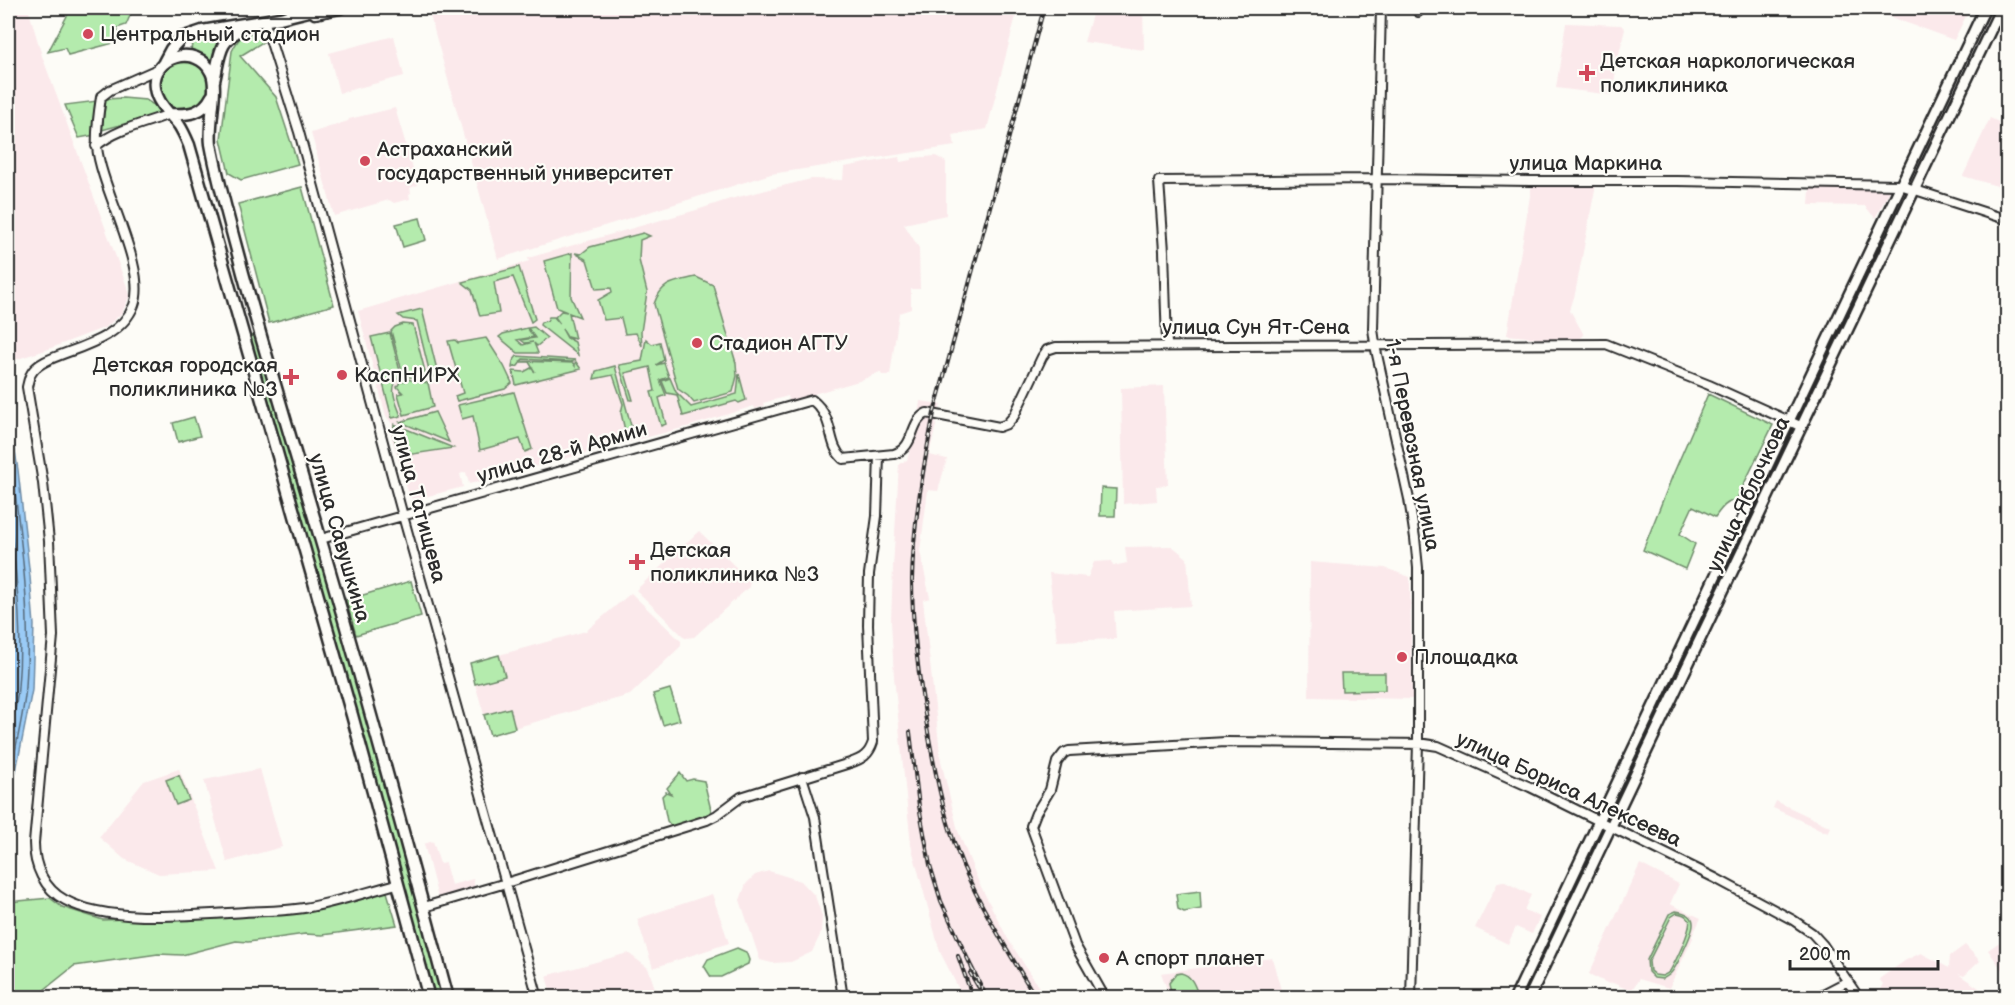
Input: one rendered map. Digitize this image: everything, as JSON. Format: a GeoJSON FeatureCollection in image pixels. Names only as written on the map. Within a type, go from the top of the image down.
{"type":"FeatureCollection","features":[{"type":"Feature","properties":{"kind":"highway"},"geometry":{"type":"LineString","coordinates":[[170,114],[186,115],[206,106],[212,98],[223,43],[232,34],[265,22],[321,8]]}},
{"type":"Feature","properties":{"kind":"highway"},"geometry":{"type":"LineString","coordinates":[[161,67],[171,49],[181,38],[206,30],[340,8]]}},
{"type":"Feature","properties":{"kind":"highway"},"geometry":{"type":"LineString","coordinates":[[206,30],[215,34],[223,43]]}},
{"type":"Feature","properties":{"kind":"highway"},"geometry":{"type":"LineString","coordinates":[[161,67],[171,58],[178,56],[186,55],[199,59],[211,72],[214,84]]}},
{"type":"Feature","properties":{"kind":"highway","name":"улица Савушкина"},"geometry":{"type":"LineString","coordinates":[[161,67],[156,75],[154,86],[158,100],[184,133],[189,145],[352,715],[429,998]]}},
{"type":"Feature","properties":{"kind":"highway","name":"улица Савушкина"},"geometry":{"type":"LineString","coordinates":[[214,84],[210,113],[211,140],[228,218],[262,343],[321,539],[448,998]]}},
{"type":"Feature","properties":{"kind":"main road","name":"1-я Перевозная улица"},"geometry":{"type":"LineString","coordinates":[[1381,8],[1373,329],[1409,499],[1418,568],[1418,743],[1411,998]]}},
{"type":"Feature","properties":{"kind":"main road","name":"улица Яблочкова"},"geometry":{"type":"LineString","coordinates":[[1515,998],[1985,8]]}},
{"type":"Feature","properties":{"kind":"main road","name":"улица Яблочкова"},"geometry":{"type":"LineString","coordinates":[[1529,998],[2001,8]]}},
{"type":"Feature","properties":{"kind":"main road","name":"улица Татищева"},"geometry":{"type":"LineString","coordinates":[[265,22],[311,176],[403,516],[538,998]]}},
{"type":"Feature","properties":{"kind":"main road"},"geometry":{"type":"LineString","coordinates":[[161,67],[110,90],[101,97],[96,146],[105,181],[136,272],[138,289],[134,306],[122,322],[106,337],[43,363],[31,372],[27,387],[43,483],[49,541],[53,636],[34,855],[43,879],[52,891],[63,900],[82,908],[102,912],[156,916],[304,908],[397,884]]}},
{"type":"Feature","properties":{"kind":"main road"},"geometry":{"type":"LineString","coordinates":[[96,146],[104,139],[170,114]]}},
{"type":"Feature","properties":{"kind":"main road","name":"улица Маркина"},"geometry":{"type":"LineString","coordinates":[[1167,345],[1159,181],[1377,179],[1900,185],[2007,220]]}},
{"type":"Feature","properties":{"kind":"main road","name":"улица Сун Ят-Сена"},"geometry":{"type":"LineString","coordinates":[[879,456],[894,454],[905,448],[920,417],[927,413],[999,427],[1007,424],[1014,416],[1042,357],[1047,350],[1056,347],[1606,344],[1709,385],[1800,426]]}},
{"type":"Feature","properties":{"kind":"main road","name":"улица 28-й Армии"},"geometry":{"type":"LineString","coordinates":[[321,539],[813,400],[825,413],[837,453],[843,459],[879,456]]}},
{"type":"Feature","properties":{"kind":"main road"},"geometry":{"type":"LineString","coordinates":[[424,907],[707,819],[717,815],[741,797],[861,759],[869,752],[873,742],[868,625],[869,574],[877,516],[879,456]]}},
{"type":"Feature","properties":{"kind":"main road","name":"улица Бориса Алексеева"},"geometry":{"type":"LineString","coordinates":[[1105,998],[1075,945],[1032,825],[1036,813],[1050,790],[1057,762],[1069,751],[1226,742],[1418,743],[1438,746],[1486,766],[1610,826],[1793,920],[1812,933],[1823,945],[1859,998]]}},
{"type":"Feature","properties":{"kind":"main road"},"geometry":{"type":"LineString","coordinates":[[802,777],[815,818],[843,998]]}},
{"type":"Feature","properties":{"kind":"main road"},"geometry":{"type":"LineString","coordinates":[[1815,998],[1848,981]]}},
{"type":"Feature","properties":{"kind":"shaded area"},"geometry":{"type":"Polygon","coordinates":[[[8,8],[28,8],[42,56],[130,295],[122,313],[106,327],[8,362],[8,8]]]}},
{"type":"Feature","properties":{"kind":"shaded area"},"geometry":{"type":"Polygon","coordinates":[[[428,8],[1018,8],[987,129],[953,135],[955,146],[771,174],[498,259],[428,8]]]}},
{"type":"Feature","properties":{"kind":"shaded area"},"geometry":{"type":"Polygon","coordinates":[[[1094,8],[1143,8],[1144,50],[1084,42],[1094,8]]]}},
{"type":"Feature","properties":{"kind":"shaded area"},"geometry":{"type":"Polygon","coordinates":[[[1870,8],[1970,8],[1954,40],[1870,8]]]}},
{"type":"Feature","properties":{"kind":"shaded area","name":"Детская наркологическая поликлиника"},"geometry":{"type":"Polygon","coordinates":[[[1566,23],[1621,25],[1625,29],[1612,95],[1556,88],[1566,23]]]}},
{"type":"Feature","properties":{"kind":"shaded area"},"geometry":{"type":"Polygon","coordinates":[[[394,36],[404,76],[339,93],[329,53],[394,36]]]}},
{"type":"Feature","properties":{"kind":"shaded area","name":"Астраханский государственный университет"},"geometry":{"type":"Polygon","coordinates":[[[395,108],[418,185],[410,188],[410,199],[394,203],[389,200],[334,216],[311,133],[349,119],[395,108]]]}},
{"type":"Feature","properties":{"kind":"shaded area"},"geometry":{"type":"Polygon","coordinates":[[[1990,118],[2007,126],[2007,189],[1963,176],[1990,118]]]}},
{"type":"Feature","properties":{"kind":"shaded area"},"geometry":{"type":"Polygon","coordinates":[[[936,156],[946,162],[946,215],[904,224],[919,248],[920,289],[911,289],[911,309],[899,313],[890,375],[882,375],[880,372],[859,381],[789,401],[788,396],[763,403],[764,406],[755,409],[754,406],[690,426],[469,484],[466,472],[460,474],[463,487],[413,500],[409,495],[391,435],[392,424],[386,416],[358,311],[730,199],[811,179],[843,180],[844,167],[899,157],[900,162],[912,160],[912,158],[936,156]]]}},
{"type":"Feature","properties":{"kind":"shaded area"},"geometry":{"type":"Polygon","coordinates":[[[1532,184],[1596,184],[1570,310],[1584,335],[1580,339],[1569,341],[1507,335],[1532,184]]]}},
{"type":"Feature","properties":{"kind":"shaded area"},"geometry":{"type":"Polygon","coordinates":[[[1810,189],[1891,189],[1875,218],[1865,206],[1809,205],[1810,189]]]}},
{"type":"Feature","properties":{"kind":"shaded area"},"geometry":{"type":"Polygon","coordinates":[[[1164,386],[1168,485],[1156,486],[1157,501],[1123,504],[1121,388],[1164,386]]]}},
{"type":"Feature","properties":{"kind":"shaded area"},"geometry":{"type":"Polygon","coordinates":[[[920,401],[941,404],[929,455],[947,459],[938,491],[928,490],[920,551],[930,598],[923,600],[941,761],[958,831],[979,883],[1008,939],[1045,997],[963,997],[940,952],[911,845],[894,677],[891,621],[899,464],[907,460],[916,432],[920,401]]]}},
{"type":"Feature","properties":{"kind":"shaded area"},"geometry":{"type":"Polygon","coordinates":[[[699,531],[750,581],[749,587],[694,637],[685,638],[636,590],[699,531]]]}},
{"type":"Feature","properties":{"kind":"shaded area"},"geometry":{"type":"Polygon","coordinates":[[[1172,546],[1187,558],[1191,606],[1114,611],[1116,639],[1057,641],[1049,573],[1088,577],[1094,562],[1111,561],[1113,566],[1127,563],[1125,547],[1172,546]]]}},
{"type":"Feature","properties":{"kind":"shaded area"},"geometry":{"type":"Polygon","coordinates":[[[1310,562],[1385,568],[1410,577],[1412,699],[1309,697],[1310,562]]]}},
{"type":"Feature","properties":{"kind":"shaded area"},"geometry":{"type":"Polygon","coordinates":[[[631,593],[681,641],[681,646],[630,695],[490,735],[475,684],[505,676],[499,655],[586,631],[631,593]]]}},
{"type":"Feature","properties":{"kind":"shaded area"},"geometry":{"type":"Polygon","coordinates":[[[179,769],[219,871],[159,874],[124,859],[99,837],[144,781],[179,769]]]}},
{"type":"Feature","properties":{"kind":"shaded area"},"geometry":{"type":"Polygon","coordinates":[[[260,769],[282,847],[227,862],[204,780],[260,769]]]}},
{"type":"Feature","properties":{"kind":"shaded area"},"geometry":{"type":"Polygon","coordinates":[[[1776,801],[1831,827],[1828,833],[1773,808],[1776,801]]]}},
{"type":"Feature","properties":{"kind":"shaded area"},"geometry":{"type":"Polygon","coordinates":[[[433,841],[440,864],[445,863],[451,885],[473,879],[475,888],[438,898],[424,844],[433,841]]]}},
{"type":"Feature","properties":{"kind":"shaded area"},"geometry":{"type":"Polygon","coordinates":[[[1640,864],[1679,884],[1670,904],[1701,918],[1669,988],[1639,979],[1631,991],[1589,974],[1640,864]]]}},
{"type":"Feature","properties":{"kind":"shaded area"},"geometry":{"type":"Polygon","coordinates":[[[769,871],[801,881],[815,896],[822,916],[821,933],[812,952],[791,962],[772,963],[760,960],[740,900],[746,884],[755,875],[769,871]]]}},
{"type":"Feature","properties":{"kind":"shaded area"},"geometry":{"type":"Polygon","coordinates":[[[1503,881],[1531,895],[1524,910],[1540,917],[1532,934],[1516,927],[1508,944],[1475,928],[1498,882],[1503,881]]]}},
{"type":"Feature","properties":{"kind":"shaded area"},"geometry":{"type":"Polygon","coordinates":[[[712,894],[729,943],[653,968],[637,919],[712,894]]]}},
{"type":"Feature","properties":{"kind":"shaded area"},"geometry":{"type":"Polygon","coordinates":[[[2007,937],[2007,977],[1988,950],[2007,937]]]}},
{"type":"Feature","properties":{"kind":"shaded area"},"geometry":{"type":"Polygon","coordinates":[[[1965,945],[1980,961],[1964,976],[1958,974],[1982,990],[1977,997],[1959,989],[1946,997],[1879,997],[1878,993],[1883,984],[1879,979],[1906,960],[1921,953],[1949,968],[1950,956],[1965,945]]]}},
{"type":"Feature","properties":{"kind":"shaded area"},"geometry":{"type":"Polygon","coordinates":[[[628,953],[648,968],[658,997],[552,997],[546,976],[628,953]]]}},
{"type":"Feature","properties":{"kind":"shaded area"},"geometry":{"type":"Polygon","coordinates":[[[1272,958],[1283,997],[1170,997],[1161,973],[1272,958]]]}},
{"type":"Feature","properties":{"kind":"green space","name":"Центральный стадион"},"geometry":{"type":"Polygon","coordinates":[[[66,8],[142,8],[133,9],[126,25],[117,28],[121,41],[68,55],[65,48],[48,52],[68,14],[66,8]]]}},
{"type":"Feature","properties":{"kind":"green space"},"geometry":{"type":"Polygon","coordinates":[[[260,31],[263,42],[240,56],[276,97],[298,164],[241,180],[229,173],[221,139],[232,51],[242,36],[260,31]]]}},
{"type":"Feature","properties":{"kind":"green space"},"geometry":{"type":"Polygon","coordinates":[[[206,37],[218,43],[214,66],[204,55],[191,49],[190,44],[206,37]]]}},
{"type":"Feature","properties":{"kind":"green space"},"geometry":{"type":"Polygon","coordinates":[[[179,61],[189,61],[201,68],[208,80],[208,90],[201,102],[189,109],[179,109],[164,98],[160,90],[160,80],[171,65],[179,61]]]}},
{"type":"Feature","properties":{"kind":"green space"},"geometry":{"type":"Polygon","coordinates":[[[106,99],[146,100],[160,109],[161,114],[102,130],[106,99]]]}},
{"type":"Feature","properties":{"kind":"green space"},"geometry":{"type":"Polygon","coordinates":[[[97,101],[95,135],[79,138],[65,105],[97,101]]]}},
{"type":"Feature","properties":{"kind":"green space"},"geometry":{"type":"Polygon","coordinates":[[[302,187],[334,305],[269,323],[238,204],[302,187]]]}},
{"type":"Feature","properties":{"kind":"green space"},"geometry":{"type":"Polygon","coordinates":[[[420,218],[426,240],[403,247],[396,224],[420,218]]]}},
{"type":"Feature","properties":{"kind":"green space"},"geometry":{"type":"Polygon","coordinates":[[[643,233],[650,236],[640,240],[639,260],[647,292],[641,332],[642,346],[636,333],[625,334],[621,318],[604,320],[598,300],[612,292],[611,288],[596,289],[587,260],[575,253],[581,254],[590,247],[643,233]]]}},
{"type":"Feature","properties":{"kind":"green space"},"geometry":{"type":"Polygon","coordinates":[[[572,253],[571,297],[580,317],[569,313],[575,339],[567,337],[562,329],[567,338],[575,342],[578,355],[540,325],[549,317],[554,317],[560,324],[555,317],[561,311],[567,312],[557,308],[544,261],[572,253]]]}},
{"type":"Feature","properties":{"kind":"green space"},"geometry":{"type":"Polygon","coordinates":[[[519,267],[535,319],[531,322],[513,277],[494,282],[499,313],[480,316],[472,290],[462,282],[519,267]]]}},
{"type":"Feature","properties":{"kind":"green space","name":"Стадион АГТУ"},"geometry":{"type":"Polygon","coordinates":[[[696,277],[713,285],[736,363],[737,376],[733,392],[694,403],[678,389],[654,304],[657,296],[665,287],[696,277]]]}},
{"type":"Feature","properties":{"kind":"green space"},"geometry":{"type":"Polygon","coordinates":[[[422,309],[438,374],[431,378],[417,321],[403,319],[398,315],[422,309]]]}},
{"type":"Feature","properties":{"kind":"green space"},"geometry":{"type":"Polygon","coordinates":[[[403,324],[413,325],[427,379],[403,375],[391,331],[403,324]]]}},
{"type":"Feature","properties":{"kind":"green space"},"geometry":{"type":"Polygon","coordinates":[[[534,327],[547,338],[537,346],[534,343],[538,353],[518,353],[499,337],[527,328],[534,337],[517,340],[523,345],[533,342],[525,343],[521,340],[535,338],[528,328],[534,327]]]}},
{"type":"Feature","properties":{"kind":"green space"},"geometry":{"type":"Polygon","coordinates":[[[390,333],[401,375],[394,385],[394,390],[401,416],[392,418],[371,337],[390,333]]]}},
{"type":"Feature","properties":{"kind":"green space"},"geometry":{"type":"Polygon","coordinates":[[[257,334],[448,997],[429,997],[247,337],[257,334]]]}},
{"type":"Feature","properties":{"kind":"green space"},"geometry":{"type":"Polygon","coordinates":[[[486,338],[512,383],[505,389],[457,401],[455,396],[463,393],[448,341],[455,340],[458,343],[486,338]]]}},
{"type":"Feature","properties":{"kind":"green space"},"geometry":{"type":"Polygon","coordinates":[[[646,339],[652,344],[660,342],[664,360],[656,365],[664,363],[669,377],[660,380],[666,395],[659,398],[666,424],[661,426],[651,392],[655,391],[650,367],[625,373],[633,400],[630,400],[619,365],[642,361],[646,339]]]}},
{"type":"Feature","properties":{"kind":"green space"},"geometry":{"type":"Polygon","coordinates":[[[517,356],[576,360],[571,362],[523,359],[521,361],[573,363],[575,366],[576,362],[581,369],[516,385],[513,371],[524,372],[531,368],[535,372],[529,362],[521,362],[512,368],[517,356]]]}},
{"type":"Feature","properties":{"kind":"green space"},"geometry":{"type":"Polygon","coordinates":[[[615,366],[633,433],[626,435],[621,413],[623,404],[613,375],[594,379],[596,371],[615,366]]]}},
{"type":"Feature","properties":{"kind":"green space"},"geometry":{"type":"Polygon","coordinates":[[[739,374],[746,400],[683,416],[677,395],[667,393],[662,381],[670,378],[676,392],[691,407],[737,394],[739,374]]]}},
{"type":"Feature","properties":{"kind":"green space"},"geometry":{"type":"Polygon","coordinates":[[[406,379],[428,383],[433,407],[404,415],[398,394],[403,393],[397,387],[406,379]]]}},
{"type":"Feature","properties":{"kind":"green space"},"geometry":{"type":"Polygon","coordinates":[[[514,392],[532,449],[525,452],[520,439],[480,450],[473,416],[462,419],[458,405],[514,392]]]}},
{"type":"Feature","properties":{"kind":"green space"},"geometry":{"type":"Polygon","coordinates":[[[1708,394],[1773,425],[1736,500],[1726,504],[1715,517],[1693,506],[1680,534],[1695,544],[1685,569],[1643,550],[1708,394]]]}},
{"type":"Feature","properties":{"kind":"green space"},"geometry":{"type":"Polygon","coordinates":[[[435,412],[449,442],[400,422],[435,412]]]}},
{"type":"Feature","properties":{"kind":"green space"},"geometry":{"type":"Polygon","coordinates":[[[194,417],[200,436],[178,442],[173,423],[194,417]]]}},
{"type":"Feature","properties":{"kind":"green space"},"geometry":{"type":"Polygon","coordinates":[[[394,424],[453,448],[400,456],[393,434],[394,424]]]}},
{"type":"Feature","properties":{"kind":"green space"},"geometry":{"type":"Polygon","coordinates":[[[1101,488],[1116,489],[1115,516],[1100,516],[1101,488]]]}},
{"type":"Feature","properties":{"kind":"green space"},"geometry":{"type":"Polygon","coordinates":[[[411,581],[421,616],[356,635],[346,600],[411,581]]]}},
{"type":"Feature","properties":{"kind":"green space"},"geometry":{"type":"Polygon","coordinates":[[[499,655],[505,676],[475,684],[470,663],[499,655]]]}},
{"type":"Feature","properties":{"kind":"green space"},"geometry":{"type":"Polygon","coordinates":[[[1341,673],[1385,673],[1385,690],[1342,691],[1341,673]]]}},
{"type":"Feature","properties":{"kind":"green space"},"geometry":{"type":"Polygon","coordinates":[[[670,689],[680,720],[663,725],[653,694],[670,689]]]}},
{"type":"Feature","properties":{"kind":"green space"},"geometry":{"type":"Polygon","coordinates":[[[510,708],[515,728],[490,735],[484,715],[510,708]]]}},
{"type":"Feature","properties":{"kind":"green space"},"geometry":{"type":"Polygon","coordinates":[[[680,773],[686,781],[693,779],[704,781],[711,810],[709,815],[704,815],[705,818],[672,827],[667,821],[662,796],[666,792],[671,794],[667,788],[680,773]]]}},
{"type":"Feature","properties":{"kind":"green space"},"geometry":{"type":"Polygon","coordinates":[[[179,775],[189,800],[176,805],[166,780],[179,775]]]}},
{"type":"Feature","properties":{"kind":"green space"},"geometry":{"type":"Polygon","coordinates":[[[1200,891],[1201,909],[1184,912],[1178,909],[1176,894],[1200,891]]]}},
{"type":"Feature","properties":{"kind":"green space"},"geometry":{"type":"Polygon","coordinates":[[[387,892],[397,925],[322,935],[305,934],[248,942],[236,941],[182,955],[158,954],[74,966],[44,990],[40,997],[15,997],[8,979],[8,902],[50,898],[62,907],[103,920],[302,911],[387,892]]]}},
{"type":"Feature","properties":{"kind":"green space"},"geometry":{"type":"Polygon","coordinates":[[[1676,911],[1688,915],[1693,922],[1692,929],[1673,971],[1662,979],[1654,978],[1648,972],[1647,960],[1669,914],[1676,911]],[[1677,913],[1671,917],[1649,961],[1650,971],[1655,975],[1662,976],[1670,971],[1686,937],[1689,920],[1686,916],[1677,913]]]}},
{"type":"Feature","properties":{"kind":"green space"},"geometry":{"type":"Polygon","coordinates":[[[737,948],[746,952],[748,964],[721,977],[711,977],[704,966],[708,959],[737,948]]]}},
{"type":"Feature","properties":{"kind":"green space"},"geometry":{"type":"Polygon","coordinates":[[[1181,973],[1191,979],[1199,997],[1172,997],[1169,983],[1176,974],[1181,973]]]}},
{"type":"Feature","properties":{"kind":"water"},"geometry":{"type":"Polygon","coordinates":[[[8,406],[18,470],[34,625],[32,690],[13,786],[8,843],[8,406]]]}},
{"type":"Feature","properties":{"kind":"railway"},"geometry":{"type":"LineString","coordinates":[[1036,998],[979,900],[957,851],[947,819],[935,771],[923,699],[915,639],[912,580],[919,496],[934,413],[1044,8]]}},
{"type":"Feature","properties":{"kind":"railway"},"geometry":{"type":"LineString","coordinates":[[910,732],[919,806],[930,865],[941,901],[971,966]]}},
{"type":"Feature","properties":{"kind":"railway"},"geometry":{"type":"LineString","coordinates":[[958,956],[973,998]]}},
{"type":"Feature","properties":{"kind":"railway"},"geometry":{"type":"LineString","coordinates":[[970,973],[979,988],[971,966],[987,998]]}},
{"type":"Feature","properties":{"kind":"place","name":"Центральный стадион"},"geometry":{"type":"Point","coordinates":[88,34]}},
{"type":"Feature","properties":{"kind":"place","name":"Детская наркологическая поликлиника"},"geometry":{"type":"Point","coordinates":[1587,73]}},
{"type":"Feature","properties":{"kind":"place","name":"Астраханский государственный университет"},"geometry":{"type":"Point","coordinates":[365,161]}},
{"type":"Feature","properties":{"kind":"place","name":"Стадион АГТУ"},"geometry":{"type":"Point","coordinates":[697,343]}},
{"type":"Feature","properties":{"kind":"place","name":"КаспНИРХ"},"geometry":{"type":"Point","coordinates":[342,375]}},
{"type":"Feature","properties":{"kind":"place","name":"Детская городская поликлиника №3"},"geometry":{"type":"Point","coordinates":[291,377]}},
{"type":"Feature","properties":{"kind":"place","name":"Детская поликлиника №3"},"geometry":{"type":"Point","coordinates":[637,562]}},
{"type":"Feature","properties":{"kind":"place","name":"Площадка"},"geometry":{"type":"Point","coordinates":[1402,657]}},
{"type":"Feature","properties":{"kind":"place","name":"А спорт планет"},"geometry":{"type":"Point","coordinates":[1104,958]}}]}
